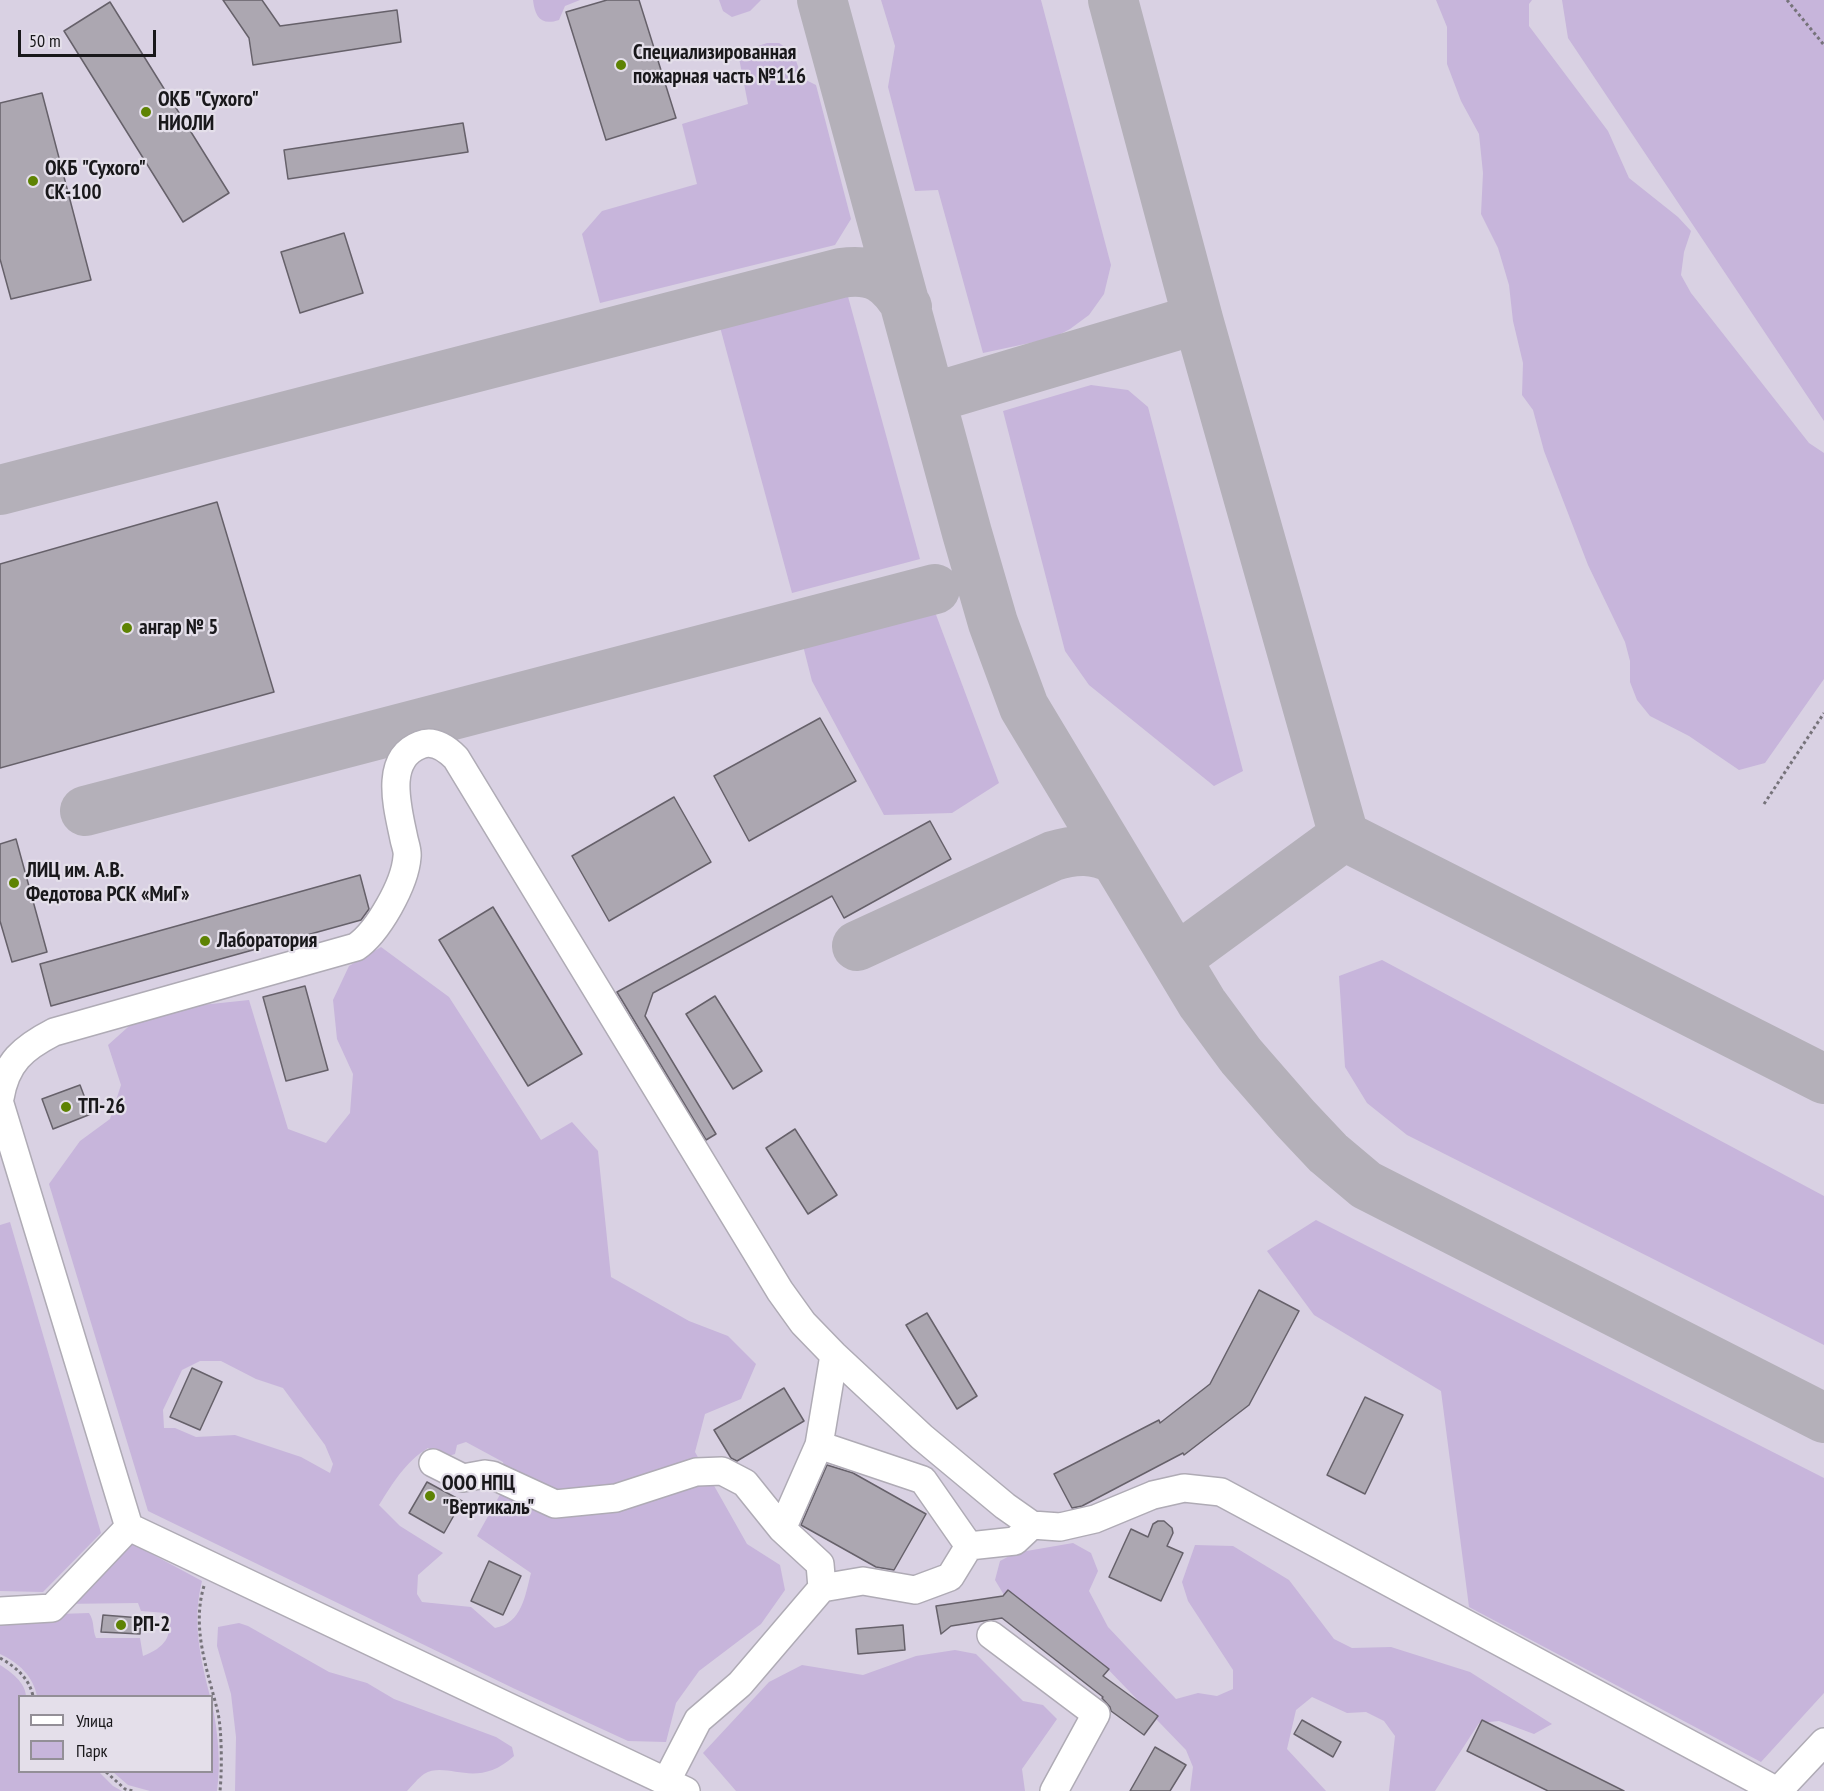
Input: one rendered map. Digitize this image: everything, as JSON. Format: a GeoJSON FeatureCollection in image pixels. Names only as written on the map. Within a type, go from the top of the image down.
{"type":"FeatureCollection","features":[{"type":"Feature","properties":{"kind":"lane"},"geometry":{"type":"LineString","coordinates":[[969,1546],[950,1576],[915,1590],[863,1581],[822,1588],[740,1684],[698,1720],[676,1786],[129,1527],[0,1107],[6,1073],[29,1046],[54,1032],[356,947],[363,942],[385,912],[401,882],[407,856],[398,808],[397,772],[400,760],[413,748],[422,744],[437,744],[456,758],[780,1291],[803,1323],[834,1355],[944,1457],[1005,1506],[1032,1525],[1060,1527],[1095,1519],[1153,1495],[1184,1488],[1221,1492],[1778,1791],[1824,1742]]}},
{"type":"Feature","properties":{"kind":"lane"},"geometry":{"type":"LineString","coordinates":[[782,1529],[819,1445],[834,1355]]}},
{"type":"Feature","properties":{"kind":"lane"},"geometry":{"type":"LineString","coordinates":[[819,1445],[923,1480],[969,1546]]}},
{"type":"Feature","properties":{"kind":"lane"},"geometry":{"type":"LineString","coordinates":[[923,1480],[944,1457]]}},
{"type":"Feature","properties":{"kind":"lane"},"geometry":{"type":"LineString","coordinates":[[433,1463],[463,1478],[492,1475],[555,1504],[616,1498],[696,1472],[722,1470],[745,1483],[782,1529],[820,1564],[822,1588]]}},
{"type":"Feature","properties":{"kind":"lane"},"geometry":{"type":"LineString","coordinates":[[969,1546],[1015,1541],[1032,1525]]}},
{"type":"Feature","properties":{"kind":"lane"},"geometry":{"type":"LineString","coordinates":[[0,1611],[52,1608],[129,1527]]}},
{"type":"Feature","properties":{"kind":"lane"},"geometry":{"type":"LineString","coordinates":[[991,1635],[1096,1714],[1054,1791]]}},
{"type":"Feature","properties":{"kind":"path"},"geometry":{"type":"LineString","coordinates":[[1787,0],[1824,45]]}},
{"type":"Feature","properties":{"kind":"path"},"geometry":{"type":"LineString","coordinates":[[1764,804],[1824,713]]}},
{"type":"Feature","properties":{"kind":"path"},"geometry":{"type":"LineString","coordinates":[[0,1658],[25,1678],[33,1695]]}},
{"type":"Feature","properties":{"kind":"path"},"geometry":{"type":"LineString","coordinates":[[107,1773],[125,1789],[133,1791]]}},
{"type":"Feature","properties":{"kind":"shaded area"},"geometry":{"type":"Polygon","coordinates":[[[0,0],[1824,0],[1824,1791],[0,1791],[0,0]]]}},
{"type":"Feature","properties":{"kind":"green space"},"geometry":{"type":"Polygon","coordinates":[[[533,0],[580,0],[565,6],[559,20],[548,22],[543,21],[537,15],[533,0]]]}},
{"type":"Feature","properties":{"kind":"green space"},"geometry":{"type":"Polygon","coordinates":[[[719,0],[761,0],[750,11],[732,17],[723,11],[719,0]]]}},
{"type":"Feature","properties":{"kind":"green space"},"geometry":{"type":"Polygon","coordinates":[[[881,0],[1041,0],[1111,265],[1104,294],[1089,315],[1070,329],[1053,338],[983,353],[938,190],[915,191],[888,87],[895,46],[881,0]]]}},
{"type":"Feature","properties":{"kind":"green space"},"geometry":{"type":"Polygon","coordinates":[[[1436,0],[1532,0],[1529,4],[1529,26],[1608,131],[1629,178],[1678,217],[1691,231],[1684,252],[1681,275],[1691,293],[1809,443],[1824,453],[1824,679],[1765,763],[1739,770],[1689,736],[1650,716],[1637,700],[1630,682],[1630,661],[1625,642],[1588,565],[1544,451],[1533,410],[1522,395],[1523,363],[1513,321],[1509,285],[1498,248],[1481,214],[1483,173],[1479,134],[1461,101],[1447,64],[1447,27],[1436,0]]]}},
{"type":"Feature","properties":{"kind":"green space"},"geometry":{"type":"Polygon","coordinates":[[[1562,0],[1824,0],[1824,421],[1568,38],[1562,0]]]}},
{"type":"Feature","properties":{"kind":"green space"},"geometry":{"type":"Polygon","coordinates":[[[767,43],[779,43],[793,52],[802,78],[816,85],[851,219],[835,245],[600,303],[582,234],[602,211],[697,184],[682,124],[748,104],[738,53],[767,43]]]}},
{"type":"Feature","properties":{"kind":"green space"},"geometry":{"type":"Polygon","coordinates":[[[844,282],[920,559],[792,593],[717,316],[844,282]]]}},
{"type":"Feature","properties":{"kind":"green space"},"geometry":{"type":"Polygon","coordinates":[[[1091,385],[1128,390],[1148,407],[1243,771],[1214,786],[1089,685],[1065,651],[1003,411],[1091,385]]]}},
{"type":"Feature","properties":{"kind":"green space"},"geometry":{"type":"Polygon","coordinates":[[[929,596],[999,783],[952,813],[884,815],[812,681],[799,630],[929,596]]]}},
{"type":"Feature","properties":{"kind":"green space"},"geometry":{"type":"Polygon","coordinates":[[[381,947],[449,997],[541,1140],[572,1122],[598,1151],[611,1277],[689,1321],[728,1336],[756,1364],[741,1399],[705,1414],[695,1452],[747,1544],[780,1565],[785,1590],[761,1624],[699,1671],[676,1703],[666,1742],[628,1741],[515,1689],[148,1511],[49,1184],[80,1141],[110,1119],[121,1085],[108,1045],[137,1019],[173,1008],[249,1000],[288,1129],[326,1143],[350,1113],[353,1074],[337,1039],[333,1000],[349,966],[381,947]],[[200,1361],[182,1370],[163,1410],[164,1428],[175,1428],[196,1437],[235,1435],[301,1457],[330,1473],[333,1464],[325,1445],[283,1388],[256,1379],[221,1361],[200,1361]],[[466,1442],[457,1445],[455,1454],[446,1457],[428,1448],[400,1474],[379,1505],[400,1526],[443,1553],[418,1575],[417,1594],[422,1602],[471,1607],[495,1628],[511,1621],[517,1614],[531,1573],[477,1536],[507,1482],[503,1462],[466,1442]]]}},
{"type":"Feature","properties":{"kind":"green space"},"geometry":{"type":"Polygon","coordinates":[[[1382,960],[1824,1196],[1824,1345],[1407,1135],[1367,1103],[1345,1067],[1339,976],[1382,960]]]}},
{"type":"Feature","properties":{"kind":"green space"},"geometry":{"type":"Polygon","coordinates":[[[1316,1220],[1824,1478],[1824,1693],[1761,1762],[1469,1607],[1441,1391],[1314,1315],[1267,1251],[1316,1220]]]}},
{"type":"Feature","properties":{"kind":"green space"},"geometry":{"type":"Polygon","coordinates":[[[10,1222],[101,1533],[43,1592],[0,1591],[0,1225],[10,1222]]]}},
{"type":"Feature","properties":{"kind":"green space"},"geometry":{"type":"Polygon","coordinates":[[[122,1538],[202,1581],[198,1610],[198,1639],[210,1695],[37,1695],[29,1676],[0,1654],[0,1616],[89,1613],[96,1638],[140,1638],[143,1656],[162,1645],[168,1635],[166,1613],[141,1611],[138,1603],[60,1604],[122,1538]]]}},
{"type":"Feature","properties":{"kind":"green space"},"geometry":{"type":"Polygon","coordinates":[[[1073,1543],[1091,1553],[1098,1571],[1089,1591],[1108,1627],[1176,1699],[1198,1693],[1217,1696],[1233,1689],[1233,1670],[1188,1601],[1182,1582],[1195,1545],[1233,1546],[1289,1580],[1334,1639],[1352,1648],[1391,1647],[1470,1672],[1552,1724],[1534,1734],[1499,1721],[1479,1723],[1435,1791],[1389,1791],[1395,1736],[1384,1721],[1366,1712],[1347,1713],[1312,1697],[1296,1710],[1287,1749],[1326,1791],[1190,1791],[1193,1767],[1186,1750],[1101,1662],[1022,1602],[1004,1595],[995,1580],[1000,1561],[1015,1553],[1073,1543]]]}},
{"type":"Feature","properties":{"kind":"green space"},"geometry":{"type":"Polygon","coordinates":[[[239,1623],[329,1672],[367,1683],[394,1699],[496,1737],[512,1747],[514,1756],[487,1772],[433,1771],[424,1774],[407,1791],[235,1791],[236,1737],[231,1694],[217,1646],[218,1627],[239,1623]]]}},
{"type":"Feature","properties":{"kind":"green space"},"geometry":{"type":"Polygon","coordinates":[[[955,1650],[976,1654],[1023,1701],[1043,1705],[1057,1719],[1022,1769],[1025,1791],[736,1791],[703,1753],[769,1682],[802,1665],[863,1675],[916,1656],[955,1650]]]}},
{"type":"Feature","properties":{"kind":"green space"},"geometry":{"type":"Polygon","coordinates":[[[0,1665],[20,1682],[26,1695],[18,1695],[18,1773],[100,1773],[113,1786],[122,1791],[0,1791],[0,1665]]]}},
{"type":"Feature","properties":{"kind":"green space"},"geometry":{"type":"Polygon","coordinates":[[[213,1709],[218,1748],[217,1791],[150,1791],[128,1785],[114,1773],[213,1773],[213,1709]]]}},
{"type":"Feature","properties":{"kind":"building"},"geometry":{"type":"Polygon","coordinates":[[[223,0],[262,0],[280,26],[397,10],[401,42],[253,65],[249,38],[223,0]]]}},
{"type":"Feature","properties":{"kind":"building","name":"Специализированная пожарная часть №116"},"geometry":{"type":"Polygon","coordinates":[[[607,0],[639,0],[676,118],[606,140],[566,12],[607,0]]]}},
{"type":"Feature","properties":{"kind":"building","name":"ОКБ \"Сухого\" НИОЛИ"},"geometry":{"type":"Polygon","coordinates":[[[110,2],[229,193],[183,222],[64,31],[110,2]]]}},
{"type":"Feature","properties":{"kind":"building","name":"ОКБ \"Сухого\" СК-100"},"geometry":{"type":"Polygon","coordinates":[[[42,93],[91,280],[11,299],[0,259],[0,103],[42,93]]]}},
{"type":"Feature","properties":{"kind":"building"},"geometry":{"type":"Polygon","coordinates":[[[463,123],[468,152],[288,179],[284,150],[463,123]]]}},
{"type":"Feature","properties":{"kind":"building"},"geometry":{"type":"Polygon","coordinates":[[[344,233],[363,293],[300,313],[281,252],[344,233]]]}},
{"type":"Feature","properties":{"kind":"building","name":"ангар № 5"},"geometry":{"type":"Polygon","coordinates":[[[217,502],[274,692],[0,768],[0,564],[217,502]]]}},
{"type":"Feature","properties":{"kind":"building"},"geometry":{"type":"Polygon","coordinates":[[[820,718],[856,781],[749,841],[714,776],[820,718]]]}},
{"type":"Feature","properties":{"kind":"building"},"geometry":{"type":"Polygon","coordinates":[[[674,797],[711,862],[609,921],[572,856],[674,797]]]}},
{"type":"Feature","properties":{"kind":"building"},"geometry":{"type":"Polygon","coordinates":[[[930,821],[951,859],[844,918],[832,896],[653,993],[645,1016],[716,1134],[706,1140],[617,992],[930,821]]]}},
{"type":"Feature","properties":{"kind":"building","name":"ЛИЦ им. А.В. Федотова РСК «МиГ»"},"geometry":{"type":"Polygon","coordinates":[[[16,839],[47,952],[12,962],[0,921],[0,844],[16,839]]]}},
{"type":"Feature","properties":{"kind":"building","name":"Лаборатория"},"geometry":{"type":"Polygon","coordinates":[[[360,875],[369,909],[361,920],[51,1006],[40,964],[360,875]]]}},
{"type":"Feature","properties":{"kind":"building"},"geometry":{"type":"Polygon","coordinates":[[[493,907],[582,1054],[528,1086],[439,940],[493,907]]]}},
{"type":"Feature","properties":{"kind":"building"},"geometry":{"type":"Polygon","coordinates":[[[305,986],[328,1070],[286,1081],[263,997],[305,986]]]}},
{"type":"Feature","properties":{"kind":"building"},"geometry":{"type":"Polygon","coordinates":[[[715,996],[762,1071],[733,1089],[686,1014],[715,996]]]}},
{"type":"Feature","properties":{"kind":"building","name":"ТП-26"},"geometry":{"type":"Polygon","coordinates":[[[80,1085],[91,1114],[53,1129],[42,1099],[80,1085]]]}},
{"type":"Feature","properties":{"kind":"building"},"geometry":{"type":"Polygon","coordinates":[[[795,1129],[837,1195],[808,1214],[766,1148],[795,1129]]]}},
{"type":"Feature","properties":{"kind":"building"},"geometry":{"type":"Polygon","coordinates":[[[1259,1290],[1299,1311],[1249,1405],[1184,1455],[1183,1453],[1082,1506],[1072,1508],[1054,1474],[1159,1420],[1160,1423],[1210,1384],[1259,1290]]]}},
{"type":"Feature","properties":{"kind":"building"},"geometry":{"type":"Polygon","coordinates":[[[927,1313],[977,1396],[957,1409],[906,1325],[927,1313]]]}},
{"type":"Feature","properties":{"kind":"building"},"geometry":{"type":"Polygon","coordinates":[[[192,1368],[222,1382],[200,1430],[170,1417],[192,1368]]]}},
{"type":"Feature","properties":{"kind":"building"},"geometry":{"type":"Polygon","coordinates":[[[784,1388],[804,1421],[737,1461],[731,1458],[714,1430],[784,1388]]]}},
{"type":"Feature","properties":{"kind":"building"},"geometry":{"type":"Polygon","coordinates":[[[1365,1397],[1403,1415],[1365,1494],[1327,1475],[1365,1397]]]}},
{"type":"Feature","properties":{"kind":"building"},"geometry":{"type":"Polygon","coordinates":[[[827,1465],[853,1473],[926,1514],[894,1570],[876,1567],[801,1525],[827,1465]]]}},
{"type":"Feature","properties":{"kind":"building"},"geometry":{"type":"Polygon","coordinates":[[[427,1482],[462,1501],[444,1533],[409,1513],[427,1482]]]}},
{"type":"Feature","properties":{"kind":"building"},"geometry":{"type":"Polygon","coordinates":[[[1164,1521],[1172,1528],[1173,1533],[1167,1546],[1183,1553],[1161,1601],[1109,1577],[1131,1529],[1148,1537],[1153,1524],[1164,1521]]]}},
{"type":"Feature","properties":{"kind":"building"},"geometry":{"type":"Polygon","coordinates":[[[489,1561],[521,1576],[503,1615],[471,1601],[489,1561]]]}},
{"type":"Feature","properties":{"kind":"building"},"geometry":{"type":"Polygon","coordinates":[[[1008,1590],[1109,1669],[1103,1676],[1158,1716],[1144,1735],[1111,1711],[1103,1697],[1002,1618],[951,1626],[941,1634],[936,1606],[1003,1596],[1008,1590]]]}},
{"type":"Feature","properties":{"kind":"building","name":"РП-2"},"geometry":{"type":"Polygon","coordinates":[[[103,1615],[141,1618],[140,1634],[101,1632],[103,1615]]]}},
{"type":"Feature","properties":{"kind":"building"},"geometry":{"type":"Polygon","coordinates":[[[903,1625],[905,1650],[858,1654],[856,1629],[903,1625]]]}},
{"type":"Feature","properties":{"kind":"building"},"geometry":{"type":"Polygon","coordinates":[[[1302,1720],[1341,1742],[1333,1757],[1294,1734],[1302,1720]]]}},
{"type":"Feature","properties":{"kind":"building"},"geometry":{"type":"Polygon","coordinates":[[[1482,1720],[1624,1791],[1548,1791],[1467,1751],[1482,1720]]]}},
{"type":"Feature","properties":{"kind":"building"},"geometry":{"type":"Polygon","coordinates":[[[1155,1747],[1186,1765],[1170,1791],[1130,1791],[1155,1747]]]}},
{"type":"Feature","properties":{"kind":"taxiway"},"geometry":{"type":"LineString","coordinates":[[822,0],[967,533],[993,623],[1024,707],[1202,1003],[1241,1056],[1295,1118],[1328,1153],[1366,1185],[1824,1418]]}},
{"type":"Feature","properties":{"kind":"taxiway"},"geometry":{"type":"LineString","coordinates":[[1113,0],[1198,319]]}},
{"type":"Feature","properties":{"kind":"taxiway"},"geometry":{"type":"LineString","coordinates":[[0,490],[841,273],[863,272],[880,278],[894,289],[907,307]]}},
{"type":"Feature","properties":{"kind":"taxiway"},"geometry":{"type":"LineString","coordinates":[[932,398],[1198,319],[1344,836],[1824,1079]]}},
{"type":"Feature","properties":{"kind":"taxiway"},"geometry":{"type":"LineString","coordinates":[[85,811],[935,589]]}},
{"type":"Feature","properties":{"kind":"taxiway"},"geometry":{"type":"LineString","coordinates":[[1176,959],[1344,836]]}},
{"type":"Feature","properties":{"kind":"taxiway"},"geometry":{"type":"LineString","coordinates":[[857,946],[1053,856],[1085,851],[1100,853],[1115,859]]}},
{"type":"Feature","properties":{"kind":"place","name":"Специализированная пожарная часть №116"},"geometry":{"type":"Point","coordinates":[621,65]}},
{"type":"Feature","properties":{"kind":"place","name":"ОКБ \"Сухого\" НИОЛИ"},"geometry":{"type":"Point","coordinates":[146,112]}},
{"type":"Feature","properties":{"kind":"place","name":"ОКБ \"Сухого\" СК-100"},"geometry":{"type":"Point","coordinates":[33,181]}},
{"type":"Feature","properties":{"kind":"place","name":"ангар № 5"},"geometry":{"type":"Point","coordinates":[127,628]}},
{"type":"Feature","properties":{"kind":"place","name":"ЛИЦ им. А.В. Федотова РСК «МиГ»"},"geometry":{"type":"Point","coordinates":[14,883]}},
{"type":"Feature","properties":{"kind":"place","name":"Лаборатория"},"geometry":{"type":"Point","coordinates":[205,941]}},
{"type":"Feature","properties":{"kind":"place","name":"ТП-26"},"geometry":{"type":"Point","coordinates":[66,1107]}},
{"type":"Feature","properties":{"kind":"place","name":"ООО НПЦ \"Вертикаль\""},"geometry":{"type":"Point","coordinates":[430,1496]}},
{"type":"Feature","properties":{"kind":"place","name":"РП-2"},"geometry":{"type":"Point","coordinates":[121,1625]}}]}
